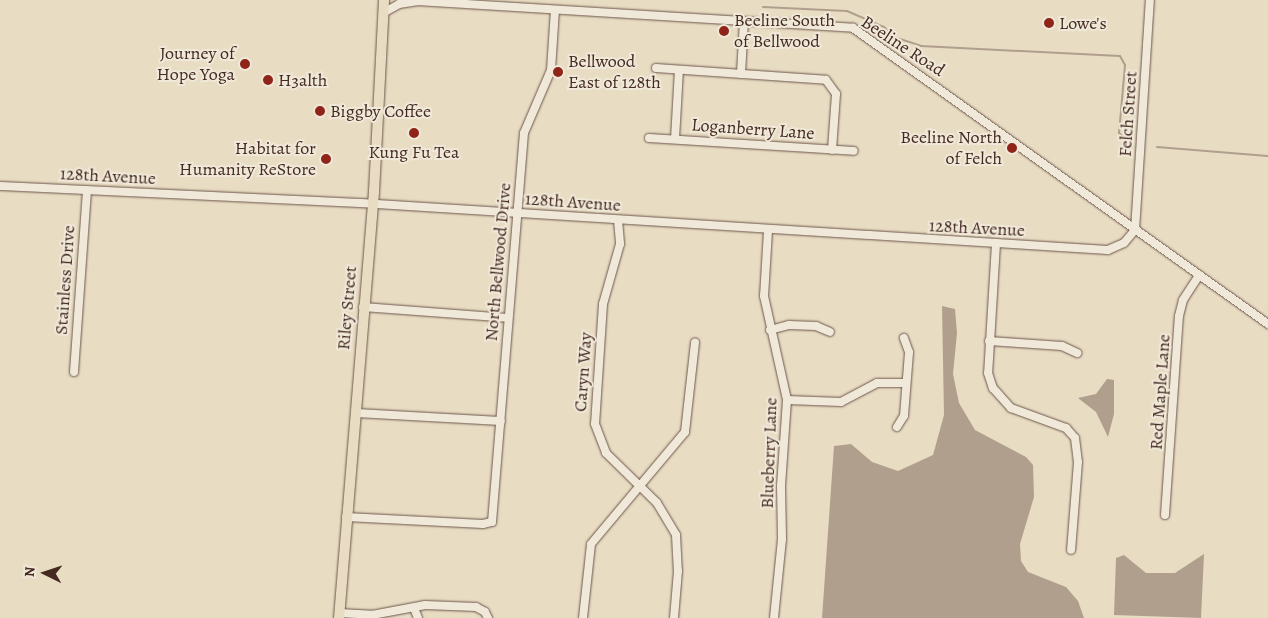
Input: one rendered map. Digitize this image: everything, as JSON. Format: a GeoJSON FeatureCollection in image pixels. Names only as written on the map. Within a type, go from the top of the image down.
{"type":"FeatureCollection","features":[{"type":"Feature","properties":{"kind":"main road","name":"Riley Street"},"geometry":{"type":"LineString","coordinates":[[339,616],[373,204],[384,0]]}},
{"type":"Feature","properties":{"kind":"street","name":"Beeline Road"},"geometry":{"type":"LineString","coordinates":[[383,14],[399,4],[416,0],[853,28],[1268,324]]}},
{"type":"Feature","properties":{"kind":"street","name":"Felch Street"},"geometry":{"type":"LineString","coordinates":[[1135,230],[1150,0]]}},
{"type":"Feature","properties":{"kind":"street","name":"North Bellwood Drive"},"geometry":{"type":"LineString","coordinates":[[346,517],[484,524],[492,522],[524,133],[551,70],[554,10]]}},
{"type":"Feature","properties":{"kind":"street"},"geometry":{"type":"LineString","coordinates":[[741,74],[744,21]]}},
{"type":"Feature","properties":{"kind":"street"},"geometry":{"type":"LineString","coordinates":[[656,68],[815,78],[830,83],[836,100],[832,150]]}},
{"type":"Feature","properties":{"kind":"street"},"geometry":{"type":"LineString","coordinates":[[674,139],[679,70]]}},
{"type":"Feature","properties":{"kind":"street","name":"Loganberry Lane"},"geometry":{"type":"LineString","coordinates":[[649,138],[854,151]]}},
{"type":"Feature","properties":{"kind":"street","name":"128th Avenue"},"geometry":{"type":"LineString","coordinates":[[0,186],[373,204],[768,231],[1108,250],[1124,243],[1135,230]]}},
{"type":"Feature","properties":{"kind":"street","name":"Stainless Drive"},"geometry":{"type":"LineString","coordinates":[[74,372],[86,190]]}},
{"type":"Feature","properties":{"kind":"street","name":"Caryn Way"},"geometry":{"type":"LineString","coordinates":[[618,220],[620,244],[603,304],[595,424],[606,453],[661,509],[676,535],[678,571],[674,618]]}},
{"type":"Feature","properties":{"kind":"street","name":"Blueberry Lane"},"geometry":{"type":"LineString","coordinates":[[768,231],[764,296],[787,400],[781,486],[782,539],[774,618]]}},
{"type":"Feature","properties":{"kind":"street"},"geometry":{"type":"LineString","coordinates":[[996,244],[988,373],[1000,397],[1016,410],[1066,428],[1077,444],[1071,550]]}},
{"type":"Feature","properties":{"kind":"street","name":"Red Maple Lane"},"geometry":{"type":"LineString","coordinates":[[1166,516],[1179,316],[1183,300],[1199,275]]}},
{"type":"Feature","properties":{"kind":"street"},"geometry":{"type":"LineString","coordinates":[[363,307],[508,318]]}},
{"type":"Feature","properties":{"kind":"street"},"geometry":{"type":"LineString","coordinates":[[770,330],[789,324],[816,326],[830,332]]}},
{"type":"Feature","properties":{"kind":"street"},"geometry":{"type":"LineString","coordinates":[[897,427],[904,416],[909,352],[904,338]]}},
{"type":"Feature","properties":{"kind":"street"},"geometry":{"type":"LineString","coordinates":[[989,341],[1062,346],[1077,353]]}},
{"type":"Feature","properties":{"kind":"street"},"geometry":{"type":"LineString","coordinates":[[583,618],[591,544],[685,432],[696,343]]}},
{"type":"Feature","properties":{"kind":"street"},"geometry":{"type":"LineString","coordinates":[[787,400],[841,402],[877,383],[906,383]]}},
{"type":"Feature","properties":{"kind":"street"},"geometry":{"type":"LineString","coordinates":[[356,413],[501,421]]}},
{"type":"Feature","properties":{"kind":"street"},"geometry":{"type":"LineString","coordinates":[[339,616],[372,615],[425,605],[476,607],[486,615]]}},
{"type":"Feature","properties":{"kind":"street"},"geometry":{"type":"LineString","coordinates":[[414,608],[418,618]]}},
{"type":"Feature","properties":{"kind":"shaded area"},"geometry":{"type":"Polygon","coordinates":[[[942,306],[955,309],[957,333],[953,374],[959,403],[975,430],[1026,457],[1033,465],[1034,497],[1020,544],[1021,561],[1028,572],[1066,587],[1078,601],[1084,618],[822,618],[834,446],[851,444],[872,462],[898,471],[933,455],[944,415],[942,306]]]}},
{"type":"Feature","properties":{"kind":"shaded area"},"geometry":{"type":"Polygon","coordinates":[[[1107,379],[1114,380],[1114,414],[1108,437],[1096,412],[1078,398],[1096,394],[1107,379]]]}},
{"type":"Feature","properties":{"kind":"shaded area"},"geometry":{"type":"Polygon","coordinates":[[[1204,554],[1201,618],[1114,615],[1116,558],[1124,555],[1146,573],[1175,573],[1204,554]]]}},
{"type":"Feature","properties":{"kind":"waterway"},"geometry":{"type":"LineString","coordinates":[[763,7],[847,11],[884,27],[894,37],[921,46],[1120,56],[1125,65],[1119,133],[1129,141]]}},
{"type":"Feature","properties":{"kind":"waterway"},"geometry":{"type":"LineString","coordinates":[[1157,147],[1268,156]]}},
{"type":"Feature","properties":{"kind":"place","name":"Lowe's"},"geometry":{"type":"Point","coordinates":[1049,23]}},
{"type":"Feature","properties":{"kind":"place","name":"Beeline South of Bellwood"},"geometry":{"type":"Point","coordinates":[724,31]}},
{"type":"Feature","properties":{"kind":"place","name":"Journey of Hope Yoga"},"geometry":{"type":"Point","coordinates":[245,64]}},
{"type":"Feature","properties":{"kind":"place","name":"Bellwood East of 128th"},"geometry":{"type":"Point","coordinates":[558,72]}},
{"type":"Feature","properties":{"kind":"place","name":"H3alth"},"geometry":{"type":"Point","coordinates":[268,80]}},
{"type":"Feature","properties":{"kind":"place","name":"Biggby Coffee"},"geometry":{"type":"Point","coordinates":[320,111]}},
{"type":"Feature","properties":{"kind":"place","name":"Kung Fu Tea"},"geometry":{"type":"Point","coordinates":[414,133]}},
{"type":"Feature","properties":{"kind":"place","name":"Beeline North of Felch"},"geometry":{"type":"Point","coordinates":[1012,148]}},
{"type":"Feature","properties":{"kind":"place","name":"Habitat for Humanity ReStore"},"geometry":{"type":"Point","coordinates":[326,159]}}]}
